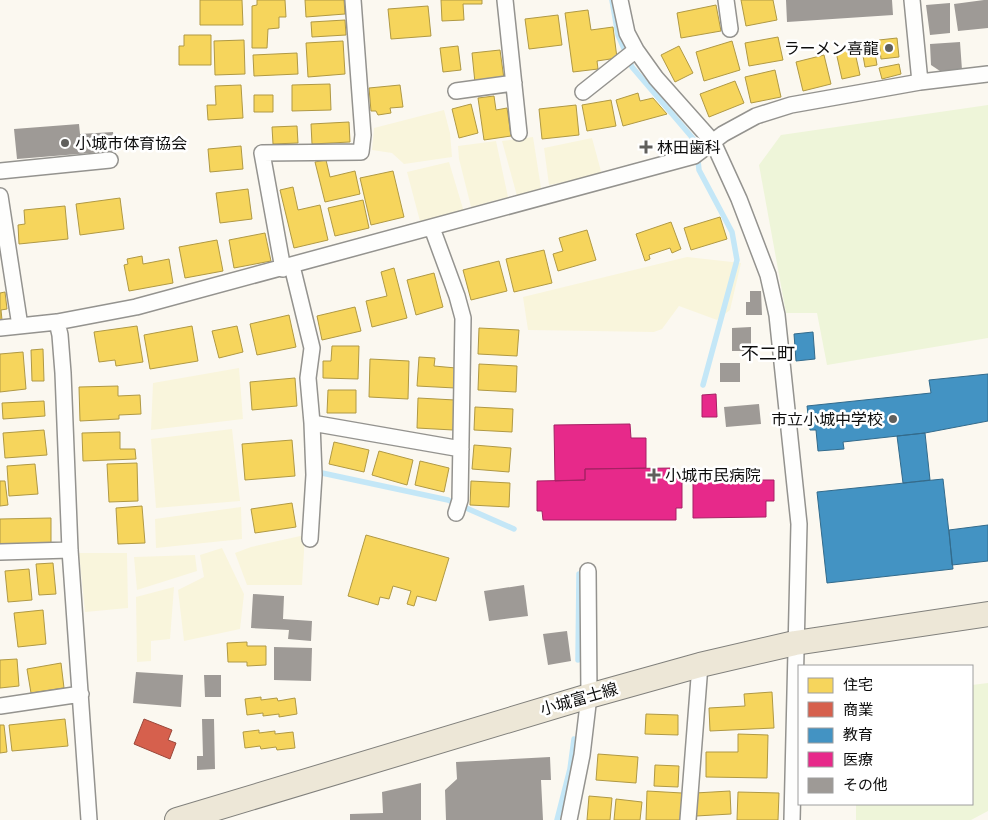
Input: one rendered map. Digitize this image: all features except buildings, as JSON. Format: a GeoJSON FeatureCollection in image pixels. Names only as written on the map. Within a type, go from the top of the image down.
{"type":"FeatureCollection","features":[{"type":"Feature","properties":{"kind":"main road","name":"小城富士線"},"geometry":{"type":"LineString","coordinates":[[177,820],[589,696],[700,665],[795,643],[988,614]]}},
{"type":"Feature","properties":{"kind":"street"},"geometry":{"type":"LineString","coordinates":[[310,539],[314,475],[308,378],[312,348],[288,267],[262,153],[361,152],[363,135],[353,0]]}},
{"type":"Feature","properties":{"kind":"street"},"geometry":{"type":"LineString","coordinates":[[505,0],[519,133]]}},
{"type":"Feature","properties":{"kind":"street"},"geometry":{"type":"LineString","coordinates":[[620,0],[627,33],[636,50],[739,199],[768,275],[777,315],[800,524],[795,643],[792,820]]}},
{"type":"Feature","properties":{"kind":"street"},"geometry":{"type":"LineString","coordinates":[[726,0],[730,29]]}},
{"type":"Feature","properties":{"kind":"street"},"geometry":{"type":"LineString","coordinates":[[912,0],[920,82]]}},
{"type":"Feature","properties":{"kind":"street"},"geometry":{"type":"LineString","coordinates":[[584,92],[636,50]]}},
{"type":"Feature","properties":{"kind":"street"},"geometry":{"type":"LineString","coordinates":[[0,328],[57,322],[136,307],[432,228],[703,149],[756,116],[791,105],[920,82],[988,74]]}},
{"type":"Feature","properties":{"kind":"street"},"geometry":{"type":"LineString","coordinates":[[456,91],[514,83]]}},
{"type":"Feature","properties":{"kind":"street"},"geometry":{"type":"LineString","coordinates":[[0,171],[110,160]]}},
{"type":"Feature","properties":{"kind":"street"},"geometry":{"type":"LineString","coordinates":[[0,196],[20,326]]}},
{"type":"Feature","properties":{"kind":"street"},"geometry":{"type":"LineString","coordinates":[[432,228],[463,318],[458,506]]}},
{"type":"Feature","properties":{"kind":"street"},"geometry":{"type":"LineString","coordinates":[[57,322],[63,373],[70,550],[89,820]]}},
{"type":"Feature","properties":{"kind":"street"},"geometry":{"type":"LineString","coordinates":[[312,423],[460,449]]}},
{"type":"Feature","properties":{"kind":"street"},"geometry":{"type":"LineString","coordinates":[[0,552],[70,550]]}},
{"type":"Feature","properties":{"kind":"street"},"geometry":{"type":"LineString","coordinates":[[569,820],[582,755],[589,696],[588,571]]}},
{"type":"Feature","properties":{"kind":"street"},"geometry":{"type":"LineString","coordinates":[[688,820],[700,665]]}},
{"type":"Feature","properties":{"kind":"street"},"geometry":{"type":"LineString","coordinates":[[0,706],[81,694]]}},
{"type":"Feature","properties":{"kind":"shaded area"},"geometry":{"type":"Polygon","coordinates":[[[444,110],[450,133],[452,157],[404,164],[392,153],[372,150],[374,128],[444,110]]]}},
{"type":"Feature","properties":{"kind":"shaded area"},"geometry":{"type":"Polygon","coordinates":[[[533,137],[541,188],[517,196],[502,141],[533,137]]]}},
{"type":"Feature","properties":{"kind":"shaded area"},"geometry":{"type":"Polygon","coordinates":[[[592,138],[602,175],[549,185],[544,148],[592,138]]]}},
{"type":"Feature","properties":{"kind":"shaded area"},"geometry":{"type":"Polygon","coordinates":[[[496,141],[508,197],[471,207],[459,159],[458,146],[496,141]]]}},
{"type":"Feature","properties":{"kind":"shaded area"},"geometry":{"type":"Polygon","coordinates":[[[449,162],[464,212],[421,225],[407,172],[449,162]]]}},
{"type":"Feature","properties":{"kind":"shaded area"},"geometry":{"type":"Polygon","coordinates":[[[687,257],[741,263],[730,310],[717,320],[679,306],[662,329],[654,332],[528,330],[523,297],[687,257]]]}},
{"type":"Feature","properties":{"kind":"shaded area"},"geometry":{"type":"Polygon","coordinates":[[[239,368],[243,419],[151,430],[153,383],[239,368]]]}},
{"type":"Feature","properties":{"kind":"shaded area"},"geometry":{"type":"Polygon","coordinates":[[[232,429],[240,501],[156,508],[151,439],[232,429]]]}},
{"type":"Feature","properties":{"kind":"shaded area"},"geometry":{"type":"Polygon","coordinates":[[[241,507],[242,539],[156,548],[155,519],[241,507]]]}},
{"type":"Feature","properties":{"kind":"shaded area"},"geometry":{"type":"Polygon","coordinates":[[[305,535],[302,585],[247,585],[235,553],[251,547],[305,535]]]}},
{"type":"Feature","properties":{"kind":"shaded area"},"geometry":{"type":"Polygon","coordinates":[[[222,548],[244,594],[240,629],[184,641],[178,590],[204,577],[200,555],[222,548]]]}},
{"type":"Feature","properties":{"kind":"shaded area"},"geometry":{"type":"Polygon","coordinates":[[[79,553],[127,553],[128,608],[85,612],[79,553]]]}},
{"type":"Feature","properties":{"kind":"shaded area"},"geometry":{"type":"Polygon","coordinates":[[[195,555],[197,571],[137,590],[134,557],[195,555]]]}},
{"type":"Feature","properties":{"kind":"shaded area"},"geometry":{"type":"Polygon","coordinates":[[[174,587],[170,639],[151,641],[151,661],[137,662],[136,597],[174,587]]]}},
{"type":"Feature","properties":{"kind":"green space"},"geometry":{"type":"Polygon","coordinates":[[[988,105],[988,338],[827,365],[817,313],[786,313],[759,165],[781,135],[988,105]]]}},
{"type":"Feature","properties":{"kind":"green space"},"geometry":{"type":"Polygon","coordinates":[[[988,683],[988,811],[971,820],[856,820],[856,805],[973,805],[973,685],[988,683]]]}},
{"type":"Feature","properties":{"kind":"waterway"},"geometry":{"type":"LineString","coordinates":[[612,0],[618,35],[632,67],[696,142],[699,170],[732,232],[737,260],[703,385]]}},
{"type":"Feature","properties":{"kind":"waterway"},"geometry":{"type":"LineString","coordinates":[[322,473],[448,500],[514,529]]}},
{"type":"Feature","properties":{"kind":"waterway"},"geometry":{"type":"LineString","coordinates":[[578,660],[579,574]]}},
{"type":"Feature","properties":{"kind":"waterway"},"geometry":{"type":"LineString","coordinates":[[557,820],[570,769],[574,739]]}},
{"type":"Feature","properties":{"kind":"place","name":"ラーメン喜龍"},"geometry":{"type":"Point","coordinates":[889,48]}},
{"type":"Feature","properties":{"kind":"place","name":"小城市体育協会"},"geometry":{"type":"Point","coordinates":[65,143]}},
{"type":"Feature","properties":{"kind":"place","name":"林田歯科"},"geometry":{"type":"Point","coordinates":[646,147]}},
{"type":"Feature","properties":{"kind":"place","name":"市立小城中学校"},"geometry":{"type":"Point","coordinates":[893,419]}},
{"type":"Feature","properties":{"kind":"place","name":"小城市民病院"},"geometry":{"type":"Point","coordinates":[654,475]}},
{"type":"Feature","properties":{"kind":"district","name":"不二町"},"geometry":{"type":"Point","coordinates":[768,354]}}]}
